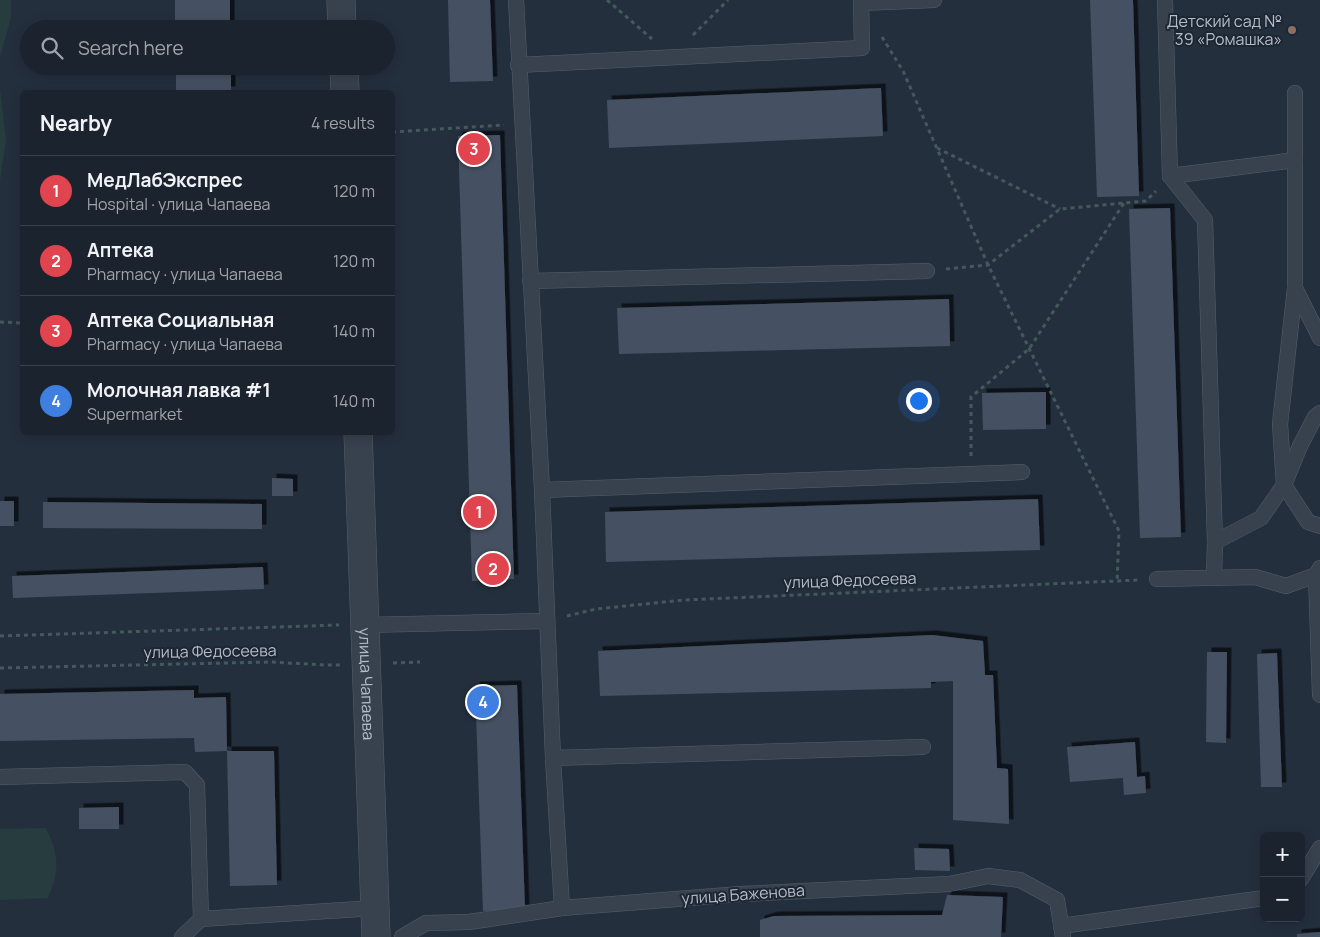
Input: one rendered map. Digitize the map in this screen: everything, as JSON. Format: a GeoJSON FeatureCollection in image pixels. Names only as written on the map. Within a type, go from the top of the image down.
{"type":"FeatureCollection","features":[{"type":"Feature","properties":{"kind":"street"},"geometry":{"type":"LineString","coordinates":[[341,0],[342,20]]}},
{"type":"Feature","properties":{"kind":"street"},"geometry":{"type":"LineString","coordinates":[[344,75],[345,90]]}},
{"type":"Feature","properties":{"kind":"street","name":"улица Чапаева"},"geometry":{"type":"LineString","coordinates":[[358,435],[376,937]]}},
{"type":"Feature","properties":{"kind":"lane"},"geometry":{"type":"LineString","coordinates":[[516,0],[562,908]]}},
{"type":"Feature","properties":{"kind":"lane"},"geometry":{"type":"LineString","coordinates":[[518,65],[862,48],[861,3],[934,0]]}},
{"type":"Feature","properties":{"kind":"lane"},"geometry":{"type":"LineString","coordinates":[[1165,0],[1170,176],[1205,220],[1215,542],[1214,578]]}},
{"type":"Feature","properties":{"kind":"lane"},"geometry":{"type":"LineString","coordinates":[[1295,92],[1295,288],[1280,424],[1284,485],[1308,522],[1320,526]]}},
{"type":"Feature","properties":{"kind":"lane"},"geometry":{"type":"LineString","coordinates":[[1170,176],[1295,160]]}},
{"type":"Feature","properties":{"kind":"lane"},"geometry":{"type":"LineString","coordinates":[[530,281],[926,271]]}},
{"type":"Feature","properties":{"kind":"lane"},"geometry":{"type":"LineString","coordinates":[[1295,288],[1320,338]]}},
{"type":"Feature","properties":{"kind":"lane"},"geometry":{"type":"LineString","coordinates":[[1215,542],[1261,518],[1284,485],[1300,446],[1315,417],[1320,413]]}},
{"type":"Feature","properties":{"kind":"lane"},"geometry":{"type":"LineString","coordinates":[[542,490],[1022,472]]}},
{"type":"Feature","properties":{"kind":"lane"},"geometry":{"type":"LineString","coordinates":[[1157,579],[1255,577],[1286,586],[1318,571],[1320,695]]}},
{"type":"Feature","properties":{"kind":"lane"},"geometry":{"type":"LineString","coordinates":[[365,625],[546,620]]}},
{"type":"Feature","properties":{"kind":"lane"},"geometry":{"type":"LineString","coordinates":[[553,758],[923,747]]}},
{"type":"Feature","properties":{"kind":"lane"},"geometry":{"type":"LineString","coordinates":[[0,777],[185,772],[197,784],[201,918]]}},
{"type":"Feature","properties":{"kind":"lane"},"geometry":{"type":"LineString","coordinates":[[1302,877],[1320,848]]}},
{"type":"Feature","properties":{"kind":"lane","name":"улица Баженова"},"geometry":{"type":"LineString","coordinates":[[402,937],[426,923],[469,922],[562,908],[741,894],[950,884],[988,876],[1020,880],[1057,900],[1062,931]]}},
{"type":"Feature","properties":{"kind":"lane"},"geometry":{"type":"LineString","coordinates":[[1062,931],[1260,899]]}},
{"type":"Feature","properties":{"kind":"lane"},"geometry":{"type":"LineString","coordinates":[[182,937],[201,918],[375,908]]}},
{"type":"Feature","properties":{"kind":"path"},"geometry":{"type":"LineString","coordinates":[[607,0],[673,56],[728,0]]}},
{"type":"Feature","properties":{"kind":"path"},"geometry":{"type":"LineString","coordinates":[[861,3],[903,72],[988,265],[1119,531],[1117,582]]}},
{"type":"Feature","properties":{"kind":"path"},"geometry":{"type":"LineString","coordinates":[[395,132],[522,124]]}},
{"type":"Feature","properties":{"kind":"path"},"geometry":{"type":"LineString","coordinates":[[937,148],[1060,209],[1146,201],[1170,176]]}},
{"type":"Feature","properties":{"kind":"path"},"geometry":{"type":"LineString","coordinates":[[972,474],[971,397],[1029,349],[1124,203]]}},
{"type":"Feature","properties":{"kind":"path"},"geometry":{"type":"LineString","coordinates":[[926,271],[988,265],[1060,209]]}},
{"type":"Feature","properties":{"kind":"path"},"geometry":{"type":"LineString","coordinates":[[0,322],[20,323]]}},
{"type":"Feature","properties":{"kind":"path","name":"улица Федосеева"},"geometry":{"type":"LineString","coordinates":[[546,620],[596,609],[684,600],[1157,579]]}},
{"type":"Feature","properties":{"kind":"path"},"geometry":{"type":"LineString","coordinates":[[0,636],[365,625]]}},
{"type":"Feature","properties":{"kind":"path","name":"улица Федосеева"},"geometry":{"type":"LineString","coordinates":[[0,668],[261,662],[326,666],[420,662]]}},
{"type":"Feature","properties":{"kind":"green space"},"geometry":{"type":"Polygon","coordinates":[[[0,0],[11,0],[11,18],[0,57],[0,0]]]}},
{"type":"Feature","properties":{"kind":"green space"},"geometry":{"type":"Polygon","coordinates":[[[0,89],[6,140],[0,181],[0,89]]]}},
{"type":"Feature","properties":{"kind":"green space"},"geometry":{"type":"Polygon","coordinates":[[[46,828],[56,855],[55,879],[48,898],[0,900],[0,829],[46,828]]]}},
{"type":"Feature","properties":{"kind":"building"},"geometry":{"type":"Polygon","coordinates":[[[175,0],[230,0],[230,20],[175,20],[175,0]]]}},
{"type":"Feature","properties":{"kind":"building"},"geometry":{"type":"Polygon","coordinates":[[[448,0],[490,0],[493,81],[450,82],[448,0]]]}},
{"type":"Feature","properties":{"kind":"building"},"geometry":{"type":"Polygon","coordinates":[[[1090,0],[1133,0],[1139,196],[1097,197],[1090,0]]]}},
{"type":"Feature","properties":{"kind":"building"},"geometry":{"type":"Polygon","coordinates":[[[176,75],[231,75],[231,90],[176,90],[176,75]]]}},
{"type":"Feature","properties":{"kind":"building"},"geometry":{"type":"Polygon","coordinates":[[[881,88],[883,136],[609,148],[607,100],[881,88]]]}},
{"type":"Feature","properties":{"kind":"building"},"geometry":{"type":"Polygon","coordinates":[[[500,135],[514,579],[472,581],[458,136],[500,135]]]}},
{"type":"Feature","properties":{"kind":"building"},"geometry":{"type":"Polygon","coordinates":[[[1170,208],[1181,537],[1140,538],[1129,209],[1170,208]]]}},
{"type":"Feature","properties":{"kind":"building"},"geometry":{"type":"Polygon","coordinates":[[[949,299],[950,346],[619,354],[617,308],[949,299]]]}},
{"type":"Feature","properties":{"kind":"building"},"geometry":{"type":"Polygon","coordinates":[[[1046,392],[1046,429],[983,430],[982,393],[1046,392]]]}},
{"type":"Feature","properties":{"kind":"building"},"geometry":{"type":"Polygon","coordinates":[[[272,478],[293,479],[293,496],[272,496],[272,478]]]}},
{"type":"Feature","properties":{"kind":"building"},"geometry":{"type":"Polygon","coordinates":[[[1038,499],[1040,550],[606,562],[605,512],[1038,499]]]}},
{"type":"Feature","properties":{"kind":"building"},"geometry":{"type":"Polygon","coordinates":[[[0,501],[14,501],[14,526],[0,526],[0,501]]]}},
{"type":"Feature","properties":{"kind":"building"},"geometry":{"type":"Polygon","coordinates":[[[43,502],[262,504],[262,529],[43,528],[43,502]]]}},
{"type":"Feature","properties":{"kind":"building"},"geometry":{"type":"Polygon","coordinates":[[[263,567],[264,589],[13,598],[12,576],[263,567]]]}},
{"type":"Feature","properties":{"kind":"building"},"geometry":{"type":"Polygon","coordinates":[[[932,635],[983,641],[985,675],[993,675],[997,768],[1008,769],[1009,824],[953,820],[953,681],[931,682],[931,688],[600,696],[598,651],[932,635]]]}},
{"type":"Feature","properties":{"kind":"building"},"geometry":{"type":"Polygon","coordinates":[[[1207,652],[1227,652],[1226,743],[1206,742],[1207,652]]]}},
{"type":"Feature","properties":{"kind":"building"},"geometry":{"type":"Polygon","coordinates":[[[1277,653],[1282,787],[1261,787],[1257,654],[1277,653]]]}},
{"type":"Feature","properties":{"kind":"building"},"geometry":{"type":"Polygon","coordinates":[[[517,685],[525,909],[483,911],[475,686],[517,685]]]}},
{"type":"Feature","properties":{"kind":"building"},"geometry":{"type":"Polygon","coordinates":[[[194,690],[194,698],[226,697],[227,751],[195,752],[194,738],[0,741],[0,694],[194,690]]]}},
{"type":"Feature","properties":{"kind":"building"},"geometry":{"type":"Polygon","coordinates":[[[1135,742],[1137,777],[1145,776],[1146,793],[1124,795],[1123,778],[1070,782],[1067,747],[1135,742]]]}},
{"type":"Feature","properties":{"kind":"building"},"geometry":{"type":"Polygon","coordinates":[[[227,751],[274,751],[277,885],[230,886],[227,751]]]}},
{"type":"Feature","properties":{"kind":"building"},"geometry":{"type":"Polygon","coordinates":[[[119,807],[119,829],[79,829],[79,808],[119,807]]]}},
{"type":"Feature","properties":{"kind":"building"},"geometry":{"type":"Polygon","coordinates":[[[914,848],[949,849],[950,871],[915,870],[914,848]]]}},
{"type":"Feature","properties":{"kind":"building"},"geometry":{"type":"Polygon","coordinates":[[[947,895],[1003,897],[1001,937],[760,937],[760,920],[774,916],[942,915],[947,895]]]}},
{"type":"Feature","properties":{"kind":"building"},"geometry":{"type":"Polygon","coordinates":[[[1320,932],[1320,937],[1297,937],[1297,934],[1320,932]]]}},
{"type":"Feature","properties":{"kind":"place","name":"Детский сад № 39 «Ромашка»"},"geometry":{"type":"Point","coordinates":[1292,30]}},
{"type":"Feature","properties":{"kind":"place","name":"Аптека Социальная"},"geometry":{"type":"Point","coordinates":[474,149]}},
{"type":"Feature","properties":{"kind":"place","name":"МедЛабЭкспрес"},"geometry":{"type":"Point","coordinates":[479,512]}},
{"type":"Feature","properties":{"kind":"place","name":"Аптека"},"geometry":{"type":"Point","coordinates":[493,569]}},
{"type":"Feature","properties":{"kind":"place","name":"Молочная лавка #1"},"geometry":{"type":"Point","coordinates":[483,702]}}]}
